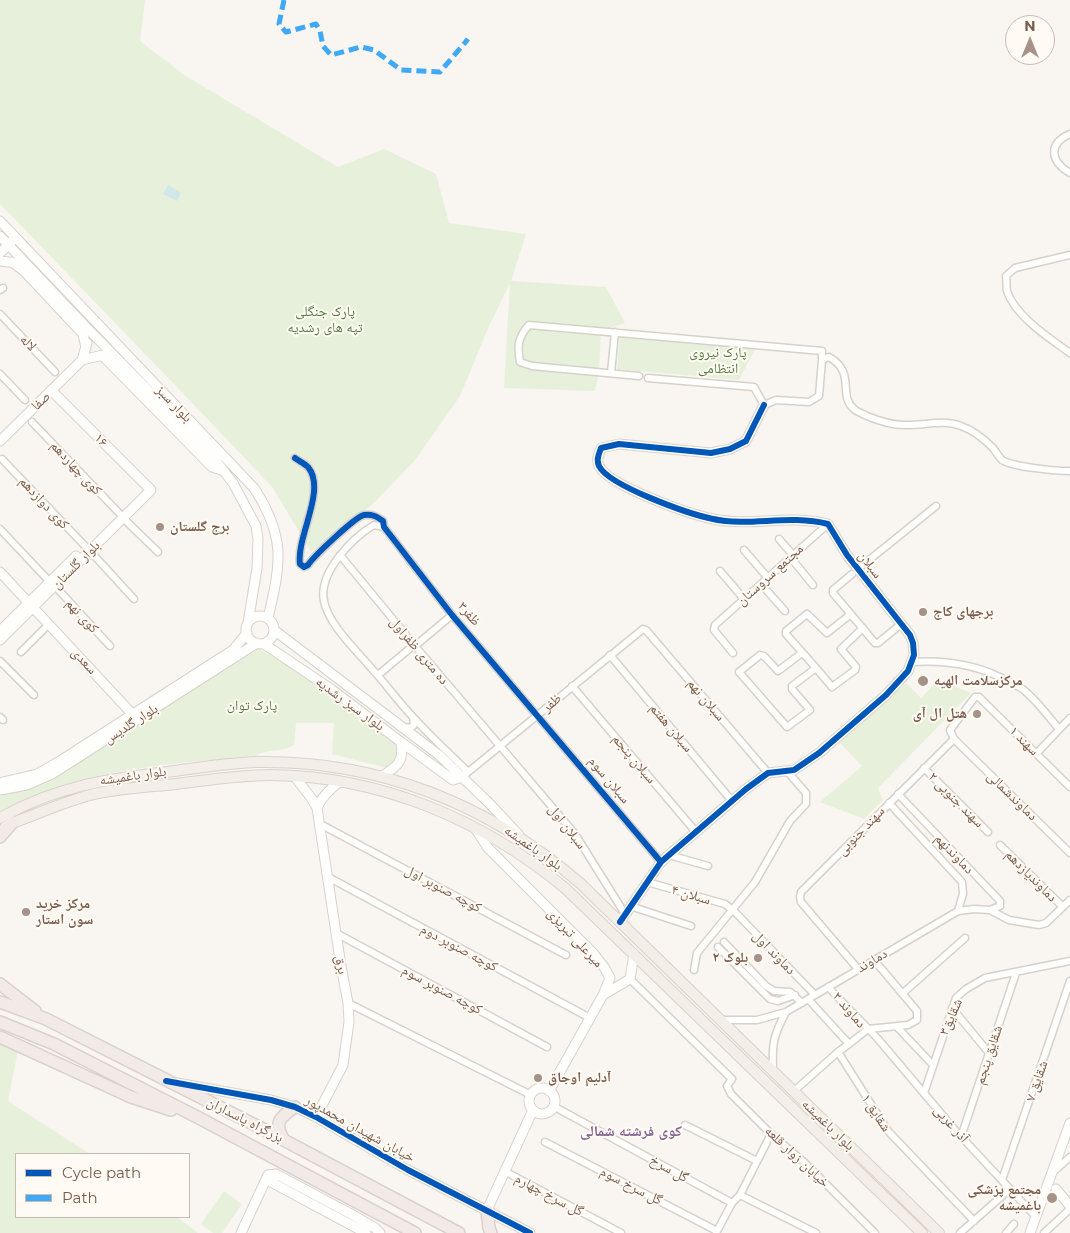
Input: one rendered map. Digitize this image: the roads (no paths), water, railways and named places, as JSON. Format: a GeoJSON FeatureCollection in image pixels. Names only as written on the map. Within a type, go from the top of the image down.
{"type":"FeatureCollection","features":[{"type":"Feature","properties":{"kind":"highway"},"geometry":{"type":"LineString","coordinates":[[0,837],[12,823]]}},
{"type":"Feature","properties":{"kind":"highway"},"geometry":{"type":"LineString","coordinates":[[0,984],[46,1019]]}},
{"type":"Feature","properties":{"kind":"highway","name":"بزرگراه پاسداران"},"geometry":{"type":"LineString","coordinates":[[0,1002],[46,1019],[284,1140],[459,1233]]}},
{"type":"Feature","properties":{"kind":"highway","name":"بزرگراه پاسداران"},"geometry":{"type":"LineString","coordinates":[[0,1022],[54,1044],[199,1118],[414,1233]]}},
{"type":"Feature","properties":{"kind":"highway"},"geometry":{"type":"LineString","coordinates":[[0,1037],[131,1097],[199,1118]]}},
{"type":"Feature","properties":{"kind":"highway"},"geometry":{"type":"LineString","coordinates":[[284,1140],[278,1131],[279,1123],[281,1117],[295,1107]]}},
{"type":"Feature","properties":{"kind":"highway"},"geometry":{"type":"LineString","coordinates":[[360,1204],[398,1233]]}},
{"type":"Feature","properties":{"kind":"highway"},"geometry":{"type":"LineString","coordinates":[[486,1210],[491,1233]]}},
{"type":"Feature","properties":{"kind":"main road","name":"بلوار باغمیشه"},"geometry":{"type":"LineString","coordinates":[[0,818],[42,797],[90,782],[230,764],[287,762],[321,765],[382,776],[413,785],[453,802],[521,837],[625,914],[719,1020],[773,1070],[939,1233]]}},
{"type":"Feature","properties":{"kind":"main road","name":"بلوار باغمیشه"},"geometry":{"type":"LineString","coordinates":[[0,830],[12,823],[91,795],[236,777],[271,775],[339,782],[399,795],[437,810],[473,826],[513,848],[565,888],[922,1233]]}},
{"type":"Feature","properties":{"kind":"street"},"geometry":{"type":"LineString","coordinates":[[1070,134],[1061,138],[1054,152],[1055,159],[1070,174]]}},
{"type":"Feature","properties":{"kind":"street","name":"بلوار سبز"},"geometry":{"type":"LineString","coordinates":[[0,221],[254,488],[266,506],[278,540],[279,563],[277,581],[268,618]]}},
{"type":"Feature","properties":{"kind":"street"},"geometry":{"type":"LineString","coordinates":[[0,253],[3,240],[13,234]]}},
{"type":"Feature","properties":{"kind":"street","name":"بلوار سبز"},"geometry":{"type":"LineString","coordinates":[[3,240],[209,452],[224,471],[245,504],[256,526],[258,538],[257,568],[248,623]]}},
{"type":"Feature","properties":{"kind":"street"},"geometry":{"type":"LineString","coordinates":[[1070,255],[1015,268],[1006,276],[1007,290],[1017,310],[1038,330],[1070,353]]}},
{"type":"Feature","properties":{"kind":"street"},"geometry":{"type":"LineString","coordinates":[[0,261],[28,265]]}},
{"type":"Feature","properties":{"kind":"street"},"geometry":{"type":"LineString","coordinates":[[12,262],[24,271],[83,334],[86,348]]}},
{"type":"Feature","properties":{"kind":"street","name":"لاله"},"geometry":{"type":"LineString","coordinates":[[0,314],[55,372]]}},
{"type":"Feature","properties":{"kind":"street"},"geometry":{"type":"LineString","coordinates":[[638,376],[532,366],[520,362],[519,340],[529,325],[822,351],[819,396],[809,402],[776,400],[764,405],[746,441],[730,449],[711,453],[619,444],[602,448],[597,457],[598,465],[604,473],[628,487],[662,503],[713,519],[736,521],[810,520],[828,524]]}},
{"type":"Feature","properties":{"kind":"street"},"geometry":{"type":"LineString","coordinates":[[82,360],[89,336],[87,328]]}},
{"type":"Feature","properties":{"kind":"street"},"geometry":{"type":"LineString","coordinates":[[612,374],[615,332]]}},
{"type":"Feature","properties":{"kind":"street"},"geometry":{"type":"LineString","coordinates":[[82,360],[102,355],[114,355]]}},
{"type":"Feature","properties":{"kind":"street"},"geometry":{"type":"LineString","coordinates":[[102,355],[212,467],[224,471]]}},
{"type":"Feature","properties":{"kind":"street"},"geometry":{"type":"LineString","coordinates":[[822,360],[828,357],[835,360],[843,369],[847,386],[846,396],[849,403],[854,409],[862,413],[894,424],[906,425],[934,422],[961,426],[986,442],[1002,460],[1053,471],[1070,472]]}},
{"type":"Feature","properties":{"kind":"street","name":"صفا"},"geometry":{"type":"LineString","coordinates":[[0,441],[82,360]]}},
{"type":"Feature","properties":{"kind":"street"},"geometry":{"type":"LineString","coordinates":[[0,374],[25,400]]}},
{"type":"Feature","properties":{"kind":"street"},"geometry":{"type":"LineString","coordinates":[[648,378],[754,388],[764,405]]}},
{"type":"Feature","properties":{"kind":"street","name":"۱۶"},"geometry":{"type":"LineString","coordinates":[[51,390],[150,488]]}},
{"type":"Feature","properties":{"kind":"street","name":"کوی چهاردهم"},"geometry":{"type":"LineString","coordinates":[[32,422],[121,516],[158,552]]}},
{"type":"Feature","properties":{"kind":"street","name":"کوی دوازدهم"},"geometry":{"type":"LineString","coordinates":[[2,458],[134,599]]}},
{"type":"Feature","properties":{"kind":"street","name":"ظفر۳"},"geometry":{"type":"LineString","coordinates":[[295,458],[308,467],[314,479],[312,502],[302,541],[300,564],[304,567],[308,565],[326,545],[362,516],[374,515],[383,520],[384,527],[452,615],[538,715]]}},
{"type":"Feature","properties":{"kind":"street","name":"بلوار گلستان"},"geometry":{"type":"LineString","coordinates":[[0,640],[32,605],[150,488]]}},
{"type":"Feature","properties":{"kind":"street"},"geometry":{"type":"LineString","coordinates":[[900,625],[876,644],[832,592],[936,506]]}},
{"type":"Feature","properties":{"kind":"street","name":"مجتمع سروستان"},"geometry":{"type":"LineString","coordinates":[[733,652],[713,627],[828,524]]}},
{"type":"Feature","properties":{"kind":"street","name":"سبلان"},"geometry":{"type":"LineString","coordinates":[[828,524],[855,572],[910,636],[914,655],[912,662]]}},
{"type":"Feature","properties":{"kind":"street"},"geometry":{"type":"LineString","coordinates":[[384,527],[374,525],[340,555],[324,584],[324,601],[330,618],[413,718],[521,837]]}},
{"type":"Feature","properties":{"kind":"street","name":"کوی نهم"},"geometry":{"type":"LineString","coordinates":[[0,530],[110,646]]}},
{"type":"Feature","properties":{"kind":"street"},"geometry":{"type":"LineString","coordinates":[[779,539],[813,585]]}},
{"type":"Feature","properties":{"kind":"street"},"geometry":{"type":"LineString","coordinates":[[744,550],[768,578]]}},
{"type":"Feature","properties":{"kind":"street","name":"ده متری ظفراول"},"geometry":{"type":"LineString","coordinates":[[340,555],[414,646],[500,746]]}},
{"type":"Feature","properties":{"kind":"street"},"geometry":{"type":"LineString","coordinates":[[720,570],[744,599]]}},
{"type":"Feature","properties":{"kind":"street","name":"سعدی"},"geometry":{"type":"LineString","coordinates":[[0,572],[135,717]]}},
{"type":"Feature","properties":{"kind":"street"},"geometry":{"type":"LineString","coordinates":[[761,584],[785,611]]}},
{"type":"Feature","properties":{"kind":"street","name":"بلوار گلستان"},"geometry":{"type":"LineString","coordinates":[[0,631],[32,605]]}},
{"type":"Feature","properties":{"kind":"street"},"geometry":{"type":"LineString","coordinates":[[851,614],[827,633],[810,615],[805,615],[786,633],[832,687],[855,670],[856,668],[841,649],[863,628]]}},
{"type":"Feature","properties":{"kind":"street"},"geometry":{"type":"LineString","coordinates":[[378,675],[452,615]]}},
{"type":"Feature","properties":{"kind":"street"},"geometry":{"type":"LineString","coordinates":[[257,616],[268,618],[273,623],[274,630],[270,640],[260,643],[250,640],[247,633],[248,623],[257,616]]}},
{"type":"Feature","properties":{"kind":"street"},"geometry":{"type":"LineString","coordinates":[[21,652],[49,624]]}},
{"type":"Feature","properties":{"kind":"street","name":"ظفر"},"geometry":{"type":"LineString","coordinates":[[465,775],[643,629]]}},
{"type":"Feature","properties":{"kind":"street","name":"سبلان نهم"},"geometry":{"type":"LineString","coordinates":[[643,629],[646,630],[768,773]]}},
{"type":"Feature","properties":{"kind":"street"},"geometry":{"type":"LineString","coordinates":[[274,630],[465,775]]}},
{"type":"Feature","properties":{"kind":"street","name":"بلوار گلدیس"},"geometry":{"type":"LineString","coordinates":[[0,790],[28,784],[52,774],[233,650],[247,633]]}},
{"type":"Feature","properties":{"kind":"street","name":"بلوار گلدیس"},"geometry":{"type":"LineString","coordinates":[[0,783],[26,778],[49,768],[260,643]]}},
{"type":"Feature","properties":{"kind":"street","name":"بلوار سبز رشدیه"},"geometry":{"type":"LineString","coordinates":[[260,643],[332,689],[453,780],[465,775]]}},
{"type":"Feature","properties":{"kind":"street"},"geometry":{"type":"LineString","coordinates":[[802,653],[778,671],[762,654],[739,672],[787,727],[810,710],[792,687],[816,668]]}},
{"type":"Feature","properties":{"kind":"street","name":"سبلان هفتم"},"geometry":{"type":"LineString","coordinates":[[610,656],[732,801]]}},
{"type":"Feature","properties":{"kind":"street"},"geometry":{"type":"LineString","coordinates":[[691,926],[625,914],[661,862],[668,855],[768,773],[794,770],[819,753],[886,696],[908,671],[912,662],[936,660],[965,664],[994,674],[1025,691],[1058,729]]}},
{"type":"Feature","properties":{"kind":"street"},"geometry":{"type":"LineString","coordinates":[[0,662],[34,694]]}},
{"type":"Feature","properties":{"kind":"street","name":"سبلان پنجم"},"geometry":{"type":"LineString","coordinates":[[572,686],[696,832]]}},
{"type":"Feature","properties":{"kind":"street","name":"سهند ۱"},"geometry":{"type":"LineString","coordinates":[[954,739],[950,730],[976,696],[979,697],[1070,787]]}},
{"type":"Feature","properties":{"kind":"street","name":"سبلان سوم"},"geometry":{"type":"LineString","coordinates":[[538,715],[661,862]]}},
{"type":"Feature","properties":{"kind":"street"},"geometry":{"type":"LineString","coordinates":[[405,728],[414,725],[413,718]]}},
{"type":"Feature","properties":{"kind":"street"},"geometry":{"type":"LineString","coordinates":[[1037,753],[1070,718]]}},
{"type":"Feature","properties":{"kind":"street","name":"سهند جنوبی"},"geometry":{"type":"LineString","coordinates":[[858,969],[801,902],[801,892],[954,739]]}},
{"type":"Feature","properties":{"kind":"street","name":"دماوندشمالی"},"geometry":{"type":"LineString","coordinates":[[954,739],[1070,853]]}},
{"type":"Feature","properties":{"kind":"street"},"geometry":{"type":"LineString","coordinates":[[382,776],[396,767],[401,760],[400,742]]}},
{"type":"Feature","properties":{"kind":"street","name":"سبلان اول"},"geometry":{"type":"LineString","coordinates":[[500,746],[575,834],[625,914]]}},
{"type":"Feature","properties":{"kind":"street","name":"سهند جنوبی ۲"},"geometry":{"type":"LineString","coordinates":[[924,768],[988,832]]}},
{"type":"Feature","properties":{"kind":"street"},"geometry":{"type":"LineString","coordinates":[[694,970],[697,953],[755,882],[790,821],[806,804],[806,793],[787,771]]}},
{"type":"Feature","properties":{"kind":"street"},"geometry":{"type":"LineString","coordinates":[[295,777],[312,798],[317,808]]}},
{"type":"Feature","properties":{"kind":"street"},"geometry":{"type":"LineString","coordinates":[[317,808],[327,792],[339,782]]}},
{"type":"Feature","properties":{"kind":"street","name":"دماوندنهم"},"geometry":{"type":"LineString","coordinates":[[898,794],[1000,901],[1000,906],[990,910]]}},
{"type":"Feature","properties":{"kind":"street"},"geometry":{"type":"LineString","coordinates":[[889,803],[962,882],[963,894],[958,911],[990,910],[1009,920],[1040,925],[1046,923],[1070,900]]}},
{"type":"Feature","properties":{"kind":"street","name":"برق"},"geometry":{"type":"LineString","coordinates":[[316,1117],[343,1065],[349,1022],[348,1004],[317,808]]}},
{"type":"Feature","properties":{"kind":"street","name":"کوچه صنوبر اول"},"geometry":{"type":"LineString","coordinates":[[320,824],[566,955]]}},
{"type":"Feature","properties":{"kind":"street","name":"میرعلی تبریزی"},"geometry":{"type":"LineString","coordinates":[[473,826],[488,848],[604,967],[610,978],[603,995],[549,1091]]}},
{"type":"Feature","properties":{"kind":"street","name":"دماوندیازدهم"},"geometry":{"type":"LineString","coordinates":[[1000,845],[1062,907]]}},
{"type":"Feature","properties":{"kind":"street"},"geometry":{"type":"LineString","coordinates":[[668,855],[708,866]]}},
{"type":"Feature","properties":{"kind":"street","name":"کوچه صنوبر دوم"},"geometry":{"type":"LineString","coordinates":[[328,877],[590,1018]]}},
{"type":"Feature","properties":{"kind":"street","name":"سبلان ۴"},"geometry":{"type":"LineString","coordinates":[[647,882],[725,904],[732,911]]}},
{"type":"Feature","properties":{"kind":"street","name":"دماوند اول"},"geometry":{"type":"LineString","coordinates":[[732,911],[815,995]]}},
{"type":"Feature","properties":{"kind":"street","name":"دماوند"},"geometry":{"type":"LineString","coordinates":[[719,1020],[757,1020],[786,1012],[958,911]]}},
{"type":"Feature","properties":{"kind":"street","name":"کوچه صنوبر سوم"},"geometry":{"type":"LineString","coordinates":[[336,933],[547,1047]]}},
{"type":"Feature","properties":{"kind":"street"},"geometry":{"type":"LineString","coordinates":[[903,992],[965,938]]}},
{"type":"Feature","properties":{"kind":"street"},"geometry":{"type":"LineString","coordinates":[[724,942],[766,986],[774,991],[790,992],[805,1001],[849,1044]]}},
{"type":"Feature","properties":{"kind":"street"},"geometry":{"type":"LineString","coordinates":[[718,946],[770,999],[778,1001],[794,995]]}},
{"type":"Feature","properties":{"kind":"street"},"geometry":{"type":"LineString","coordinates":[[603,995],[630,979],[634,954]]}},
{"type":"Feature","properties":{"kind":"street"},"geometry":{"type":"LineString","coordinates":[[794,1091],[838,1052],[866,1031],[897,1027],[917,1020],[917,1011],[903,992],[874,960]]}},
{"type":"Feature","properties":{"kind":"street","name":"شقایق۳"},"geometry":{"type":"LineString","coordinates":[[924,1093],[956,998],[966,989],[985,978],[1016,973],[1070,960]]}},
{"type":"Feature","properties":{"kind":"street","name":"شقایق پنجم"},"geometry":{"type":"LineString","coordinates":[[962,1137],[1016,973]]}},
{"type":"Feature","properties":{"kind":"street","name":"خیابان زوار قلعه"},"geometry":{"type":"LineString","coordinates":[[630,979],[732,1079],[727,1086],[731,1094],[771,1134],[805,1163],[875,1233]]}},
{"type":"Feature","properties":{"kind":"street","name":"شقایق ۷"},"geometry":{"type":"LineString","coordinates":[[1002,1180],[1070,981]]}},
{"type":"Feature","properties":{"kind":"street","name":"دماوند ۲"},"geometry":{"type":"LineString","coordinates":[[828,987],[866,1031]]}},
{"type":"Feature","properties":{"kind":"street"},"geometry":{"type":"LineString","coordinates":[[348,1004],[531,1095]]}},
{"type":"Feature","properties":{"kind":"street"},"geometry":{"type":"LineString","coordinates":[[952,1008],[989,1053]]}},
{"type":"Feature","properties":{"kind":"street"},"geometry":{"type":"LineString","coordinates":[[773,1070],[773,1042],[776,1030],[786,1012]]}},
{"type":"Feature","properties":{"kind":"street"},"geometry":{"type":"LineString","coordinates":[[897,1027],[933,1066]]}},
{"type":"Feature","properties":{"kind":"street","name":"آذر غربی"},"geometry":{"type":"LineString","coordinates":[[866,1031],[892,1054],[962,1137],[1036,1217]]}},
{"type":"Feature","properties":{"kind":"street","name":"شقایق ۱"},"geometry":{"type":"LineString","coordinates":[[838,1052],[888,1131],[974,1221]]}},
{"type":"Feature","properties":{"kind":"street"},"geometry":{"type":"LineString","coordinates":[[772,1088],[781,1079]]}},
{"type":"Feature","properties":{"kind":"street","name":"خیابان شهیدان محمدپور"},"geometry":{"type":"LineString","coordinates":[[166,1081],[271,1100],[295,1107],[408,1170],[530,1233]]}},
{"type":"Feature","properties":{"kind":"street"},"geometry":{"type":"LineString","coordinates":[[545,1089],[549,1091],[554,1098],[554,1106],[544,1114],[533,1110],[529,1103],[531,1095],[537,1090],[545,1089]]}},
{"type":"Feature","properties":{"kind":"street","name":"گل سرخ"},"geometry":{"type":"LineString","coordinates":[[554,1106],[732,1203]]}},
{"type":"Feature","properties":{"kind":"street"},"geometry":{"type":"LineString","coordinates":[[486,1210],[533,1110]]}},
{"type":"Feature","properties":{"kind":"street"},"geometry":{"type":"LineString","coordinates":[[1030,1233],[1070,1123]]}},
{"type":"Feature","properties":{"kind":"street"},"geometry":{"type":"LineString","coordinates":[[684,1124],[757,1161]]}},
{"type":"Feature","properties":{"kind":"street"},"geometry":{"type":"LineString","coordinates":[[717,1232],[732,1203],[740,1195],[771,1134]]}},
{"type":"Feature","properties":{"kind":"street","name":"گل سرخ سوم"},"geometry":{"type":"LineString","coordinates":[[545,1142],[717,1232]]}},
{"type":"Feature","properties":{"kind":"street"},"geometry":{"type":"LineString","coordinates":[[1052,1173],[1070,1157]]}},
{"type":"Feature","properties":{"kind":"street","name":"گل سرخ چهارم"},"geometry":{"type":"LineString","coordinates":[[504,1172],[621,1233]]}},
{"type":"Feature","properties":{"kind":"street"},"geometry":{"type":"LineString","coordinates":[[276,1174],[272,1182],[366,1233]]}},
{"type":"Feature","properties":{"kind":"street"},"geometry":{"type":"LineString","coordinates":[[241,1233],[268,1175],[276,1174],[351,1214],[380,1233]]}},
{"type":"Feature","properties":{"kind":"street"},"geometry":{"type":"LineString","coordinates":[[964,1232],[1010,1189]]}},
{"type":"Feature","properties":{"kind":"street"},"geometry":{"type":"LineString","coordinates":[[1044,1233],[1070,1208],[1056,1189]]}},
{"type":"Feature","properties":{"kind":"street"},"geometry":{"type":"LineString","coordinates":[[740,1195],[816,1233]]}},
{"type":"Feature","properties":{"kind":"street"},"geometry":{"type":"LineString","coordinates":[[330,1214],[334,1208],[375,1233]]}},
{"type":"Feature","properties":{"kind":"street"},"geometry":{"type":"LineString","coordinates":[[1006,1233],[1014,1224]]}},
{"type":"Feature","properties":{"kind":"water"},"geometry":{"type":"Polygon","coordinates":[[[168,185],[181,193],[177,201],[163,194],[168,185]]]}},
{"type":"Feature","properties":{"kind":"place","name":"برج گلستان"},"geometry":{"type":"Point","coordinates":[160,527]}},
{"type":"Feature","properties":{"kind":"place","name":"برجهای کاج"},"geometry":{"type":"Point","coordinates":[923,612]}},
{"type":"Feature","properties":{"kind":"place","name":"مرکزسلامت الهیه"},"geometry":{"type":"Point","coordinates":[923,681]}},
{"type":"Feature","properties":{"kind":"place","name":"هتل ال آی"},"geometry":{"type":"Point","coordinates":[977,714]}},
{"type":"Feature","properties":{"kind":"place","name":"مرکز خرید سون استار"},"geometry":{"type":"Point","coordinates":[26,912]}},
{"type":"Feature","properties":{"kind":"place","name":"بلوک ۲"},"geometry":{"type":"Point","coordinates":[758,958]}},
{"type":"Feature","properties":{"kind":"place","name":"آدلیم اوجاق"},"geometry":{"type":"Point","coordinates":[538,1078]}},
{"type":"Feature","properties":{"kind":"place","name":"مجتمع پزشکی باغمیشه"},"geometry":{"type":"Point","coordinates":[1052,1198]}},
{"type":"Feature","properties":{"kind":"district","name":"کوی فرشته شمالی"},"geometry":{"type":"Point","coordinates":[631,1132]}},
{"type":"Feature","properties":{"kind":"park label","name":"پارک جنگلی تپه های رشدیه"},"geometry":{"type":"Point","coordinates":[325,320]}},
{"type":"Feature","properties":{"kind":"park label","name":"پارک نیروی انتظامی"},"geometry":{"type":"Point","coordinates":[718,362]}},
{"type":"Feature","properties":{"kind":"park label","name":"پارک توان"},"geometry":{"type":"Point","coordinates":[252,706]}}]}
